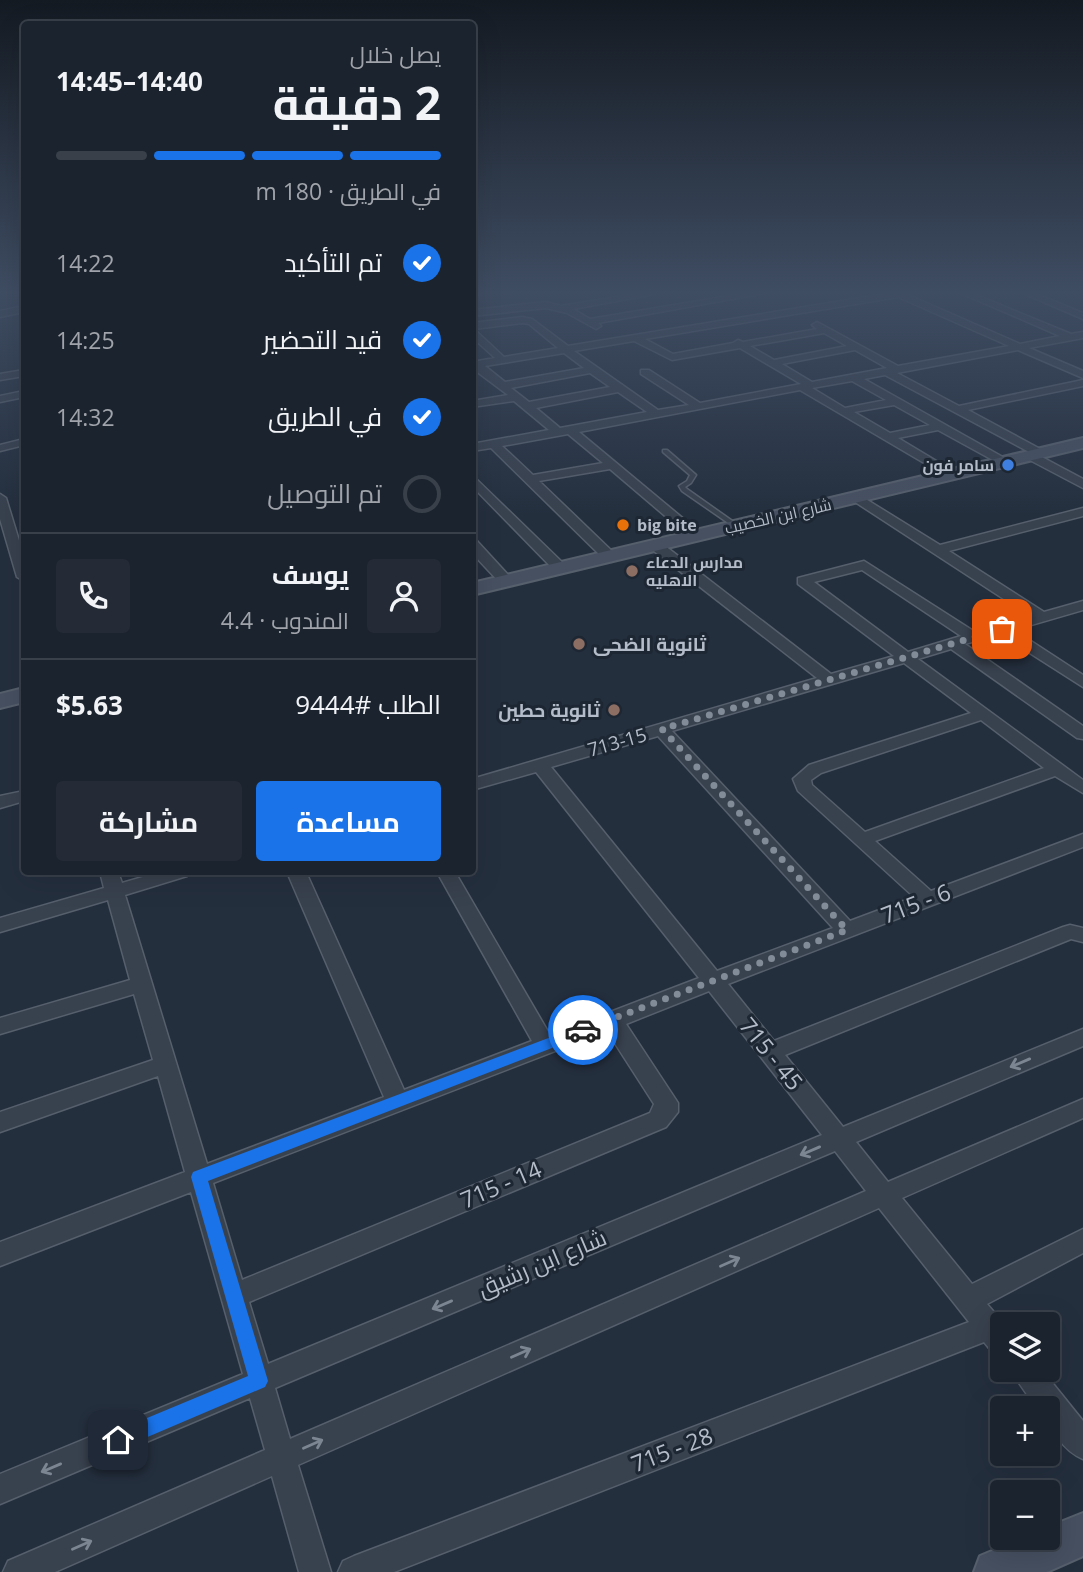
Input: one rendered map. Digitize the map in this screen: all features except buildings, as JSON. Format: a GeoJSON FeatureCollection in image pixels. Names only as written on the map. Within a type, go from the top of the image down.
{"type":"FeatureCollection","features":[{"type":"Feature","properties":{"kind":"street"},"geometry":{"type":"LineString","coordinates":[[479,367],[527,406],[612,465],[696,535]]}},
{"type":"Feature","properties":{"kind":"street"},"geometry":{"type":"LineString","coordinates":[[589,367],[656,414]]}},
{"type":"Feature","properties":{"kind":"street"},"geometry":{"type":"LineString","coordinates":[[778,367],[844,411],[952,474]]}},
{"type":"Feature","properties":{"kind":"street"},"geometry":{"type":"LineString","coordinates":[[887,367],[1083,484]]}},
{"type":"Feature","properties":{"kind":"street"},"geometry":{"type":"LineString","coordinates":[[476,447],[905,367]]}},
{"type":"Feature","properties":{"kind":"street"},"geometry":{"type":"LineString","coordinates":[[1066,367],[1083,375]]}},
{"type":"Feature","properties":{"kind":"street"},"geometry":{"type":"LineString","coordinates":[[503,386],[592,370]]}},
{"type":"Feature","properties":{"kind":"street"},"geometry":{"type":"LineString","coordinates":[[645,372],[698,406]]}},
{"type":"Feature","properties":{"kind":"street"},"geometry":{"type":"LineString","coordinates":[[0,377],[21,374]]}},
{"type":"Feature","properties":{"kind":"street"},"geometry":{"type":"LineString","coordinates":[[853,377],[1004,462]]}},
{"type":"Feature","properties":{"kind":"street"},"geometry":{"type":"LineString","coordinates":[[958,409],[1083,383]]}},
{"type":"Feature","properties":{"kind":"street"},"geometry":{"type":"LineString","coordinates":[[527,406],[619,389]]}},
{"type":"Feature","properties":{"kind":"street"},"geometry":{"type":"LineString","coordinates":[[0,399],[21,395]]}},
{"type":"Feature","properties":{"kind":"street"},"geometry":{"type":"LineString","coordinates":[[476,403],[517,397]]}},
{"type":"Feature","properties":{"kind":"street"},"geometry":{"type":"LineString","coordinates":[[844,411],[896,401]]}},
{"type":"Feature","properties":{"kind":"street"},"geometry":{"type":"LineString","coordinates":[[887,437],[939,426]]}},
{"type":"Feature","properties":{"kind":"street"},"geometry":{"type":"LineString","coordinates":[[0,448],[21,443]]}},
{"type":"Feature","properties":{"kind":"street","name":"شارع ابن الخصيب"},"geometry":{"type":"LineString","coordinates":[[476,588],[1083,443]]}},
{"type":"Feature","properties":{"kind":"street"},"geometry":{"type":"LineString","coordinates":[[494,444],[609,556]]}},
{"type":"Feature","properties":{"kind":"street"},"geometry":{"type":"LineString","coordinates":[[530,479],[612,465]]}},
{"type":"Feature","properties":{"kind":"street"},"geometry":{"type":"LineString","coordinates":[[476,483],[560,568]]}},
{"type":"Feature","properties":{"kind":"street"},"geometry":{"type":"LineString","coordinates":[[856,497],[1042,617]]}},
{"type":"Feature","properties":{"kind":"street"},"geometry":{"type":"LineString","coordinates":[[0,498],[20,546],[0,550]]}},
{"type":"Feature","properties":{"kind":"street"},"geometry":{"type":"LineString","coordinates":[[937,550],[1083,512]]}},
{"type":"Feature","properties":{"kind":"street"},"geometry":{"type":"LineString","coordinates":[[655,545],[828,680]]}},
{"type":"Feature","properties":{"kind":"street"},"geometry":{"type":"LineString","coordinates":[[476,548],[506,581]]}},
{"type":"Feature","properties":{"kind":"street"},"geometry":{"type":"LineString","coordinates":[[972,637],[864,565],[803,581],[1083,788]]}},
{"type":"Feature","properties":{"kind":"street","name":"713-15"},"geometry":{"type":"LineString","coordinates":[[476,784],[1083,605]]}},
{"type":"Feature","properties":{"kind":"street"},"geometry":{"type":"LineString","coordinates":[[1065,610],[1083,621]]}},
{"type":"Feature","properties":{"kind":"street"},"geometry":{"type":"LineString","coordinates":[[1002,629],[1083,682]]}},
{"type":"Feature","properties":{"kind":"street"},"geometry":{"type":"LineString","coordinates":[[953,643],[1083,734]]}},
{"type":"Feature","properties":{"kind":"street"},"geometry":{"type":"LineString","coordinates":[[0,701],[21,696]]}},
{"type":"Feature","properties":{"kind":"street"},"geometry":{"type":"LineString","coordinates":[[928,899],[803,787],[802,779],[815,769],[984,714]]}},
{"type":"Feature","properties":{"kind":"street"},"geometry":{"type":"LineString","coordinates":[[662,729],[847,930]]}},
{"type":"Feature","properties":{"kind":"street","name":"715 - 45"},"geometry":{"type":"LineString","coordinates":[[540,765],[990,1328]]}},
{"type":"Feature","properties":{"kind":"street"},"geometry":{"type":"LineString","coordinates":[[862,839],[1057,769]]}},
{"type":"Feature","properties":{"kind":"street"},"geometry":{"type":"LineString","coordinates":[[0,802],[21,797]]}},
{"type":"Feature","properties":{"kind":"street","name":"715 - 6"},"geometry":{"type":"LineString","coordinates":[[0,1254],[1083,840]]}},
{"type":"Feature","properties":{"kind":"street"},"geometry":{"type":"LineString","coordinates":[[0,925],[112,881],[157,875]]}},
{"type":"Feature","properties":{"kind":"street"},"geometry":{"type":"LineString","coordinates":[[297,875],[397,1101]]}},
{"type":"Feature","properties":{"kind":"street"},"geometry":{"type":"LineString","coordinates":[[448,875],[545,1045]]}},
{"type":"Feature","properties":{"kind":"street"},"geometry":{"type":"LineString","coordinates":[[112,881],[315,1572]]}},
{"type":"Feature","properties":{"kind":"street"},"geometry":{"type":"LineString","coordinates":[[770,1052],[1070,932],[1083,935]]}},
{"type":"Feature","properties":{"kind":"street"},"geometry":{"type":"LineString","coordinates":[[0,1026],[142,984]]}},
{"type":"Feature","properties":{"kind":"street","name":"715 - 14"},"geometry":{"type":"LineString","coordinates":[[234,1296],[658,1119],[666,1112],[666,1103],[612,1020]]}},
{"type":"Feature","properties":{"kind":"street","name":"شارع ابن رشيق"},"geometry":{"type":"LineString","coordinates":[[0,1489],[1083,1037]]}},
{"type":"Feature","properties":{"kind":"street"},"geometry":{"type":"LineString","coordinates":[[0,1122],[166,1065]]}},
{"type":"Feature","properties":{"kind":"street"},"geometry":{"type":"LineString","coordinates":[[19,1572],[1083,1108]]}},
{"type":"Feature","properties":{"kind":"street"},"geometry":{"type":"LineString","coordinates":[[968,1300],[1083,1240]]}},
{"type":"Feature","properties":{"kind":"street","name":"715 - 28"},"geometry":{"type":"LineString","coordinates":[[354,1572],[990,1337]]}},
{"type":"Feature","properties":{"kind":"street"},"geometry":{"type":"LineString","coordinates":[[1034,1382],[1083,1444]]}},
{"type":"Feature","properties":{"kind":"street"},"geometry":{"type":"LineString","coordinates":[[996,1572],[1083,1534]]}},
{"type":"Feature","properties":{"kind":"lane"},"geometry":{"type":"LineString","coordinates":[[664,451],[693,475],[689,482],[682,486],[684,490],[736,526]]}},
{"type":"Feature","properties":{"kind":"way so far"},"geometry":{"type":"LineString","coordinates":[[583,1030],[847,930],[662,729],[1002,629]]}},
{"type":"Feature","properties":{"kind":"place","name":"سامر فون"},"geometry":{"type":"Point","coordinates":[1008,465]}},
{"type":"Feature","properties":{"kind":"place","name":"big bite"},"geometry":{"type":"Point","coordinates":[623,525]}},
{"type":"Feature","properties":{"kind":"place","name":"مدارس الدعاء الاهليه"},"geometry":{"type":"Point","coordinates":[632,571]}},
{"type":"Feature","properties":{"kind":"place","name":"ثانوية الضحى"},"geometry":{"type":"Point","coordinates":[579,644]}},
{"type":"Feature","properties":{"kind":"place","name":"ثانوية حطين"},"geometry":{"type":"Point","coordinates":[614,710]}},
{"type":"Feature","properties":{"kind":"route"},"geometry":{"type":"LineString","coordinates":[[118,1440],[259,1381],[199,1177],[583,1030]]}}]}
